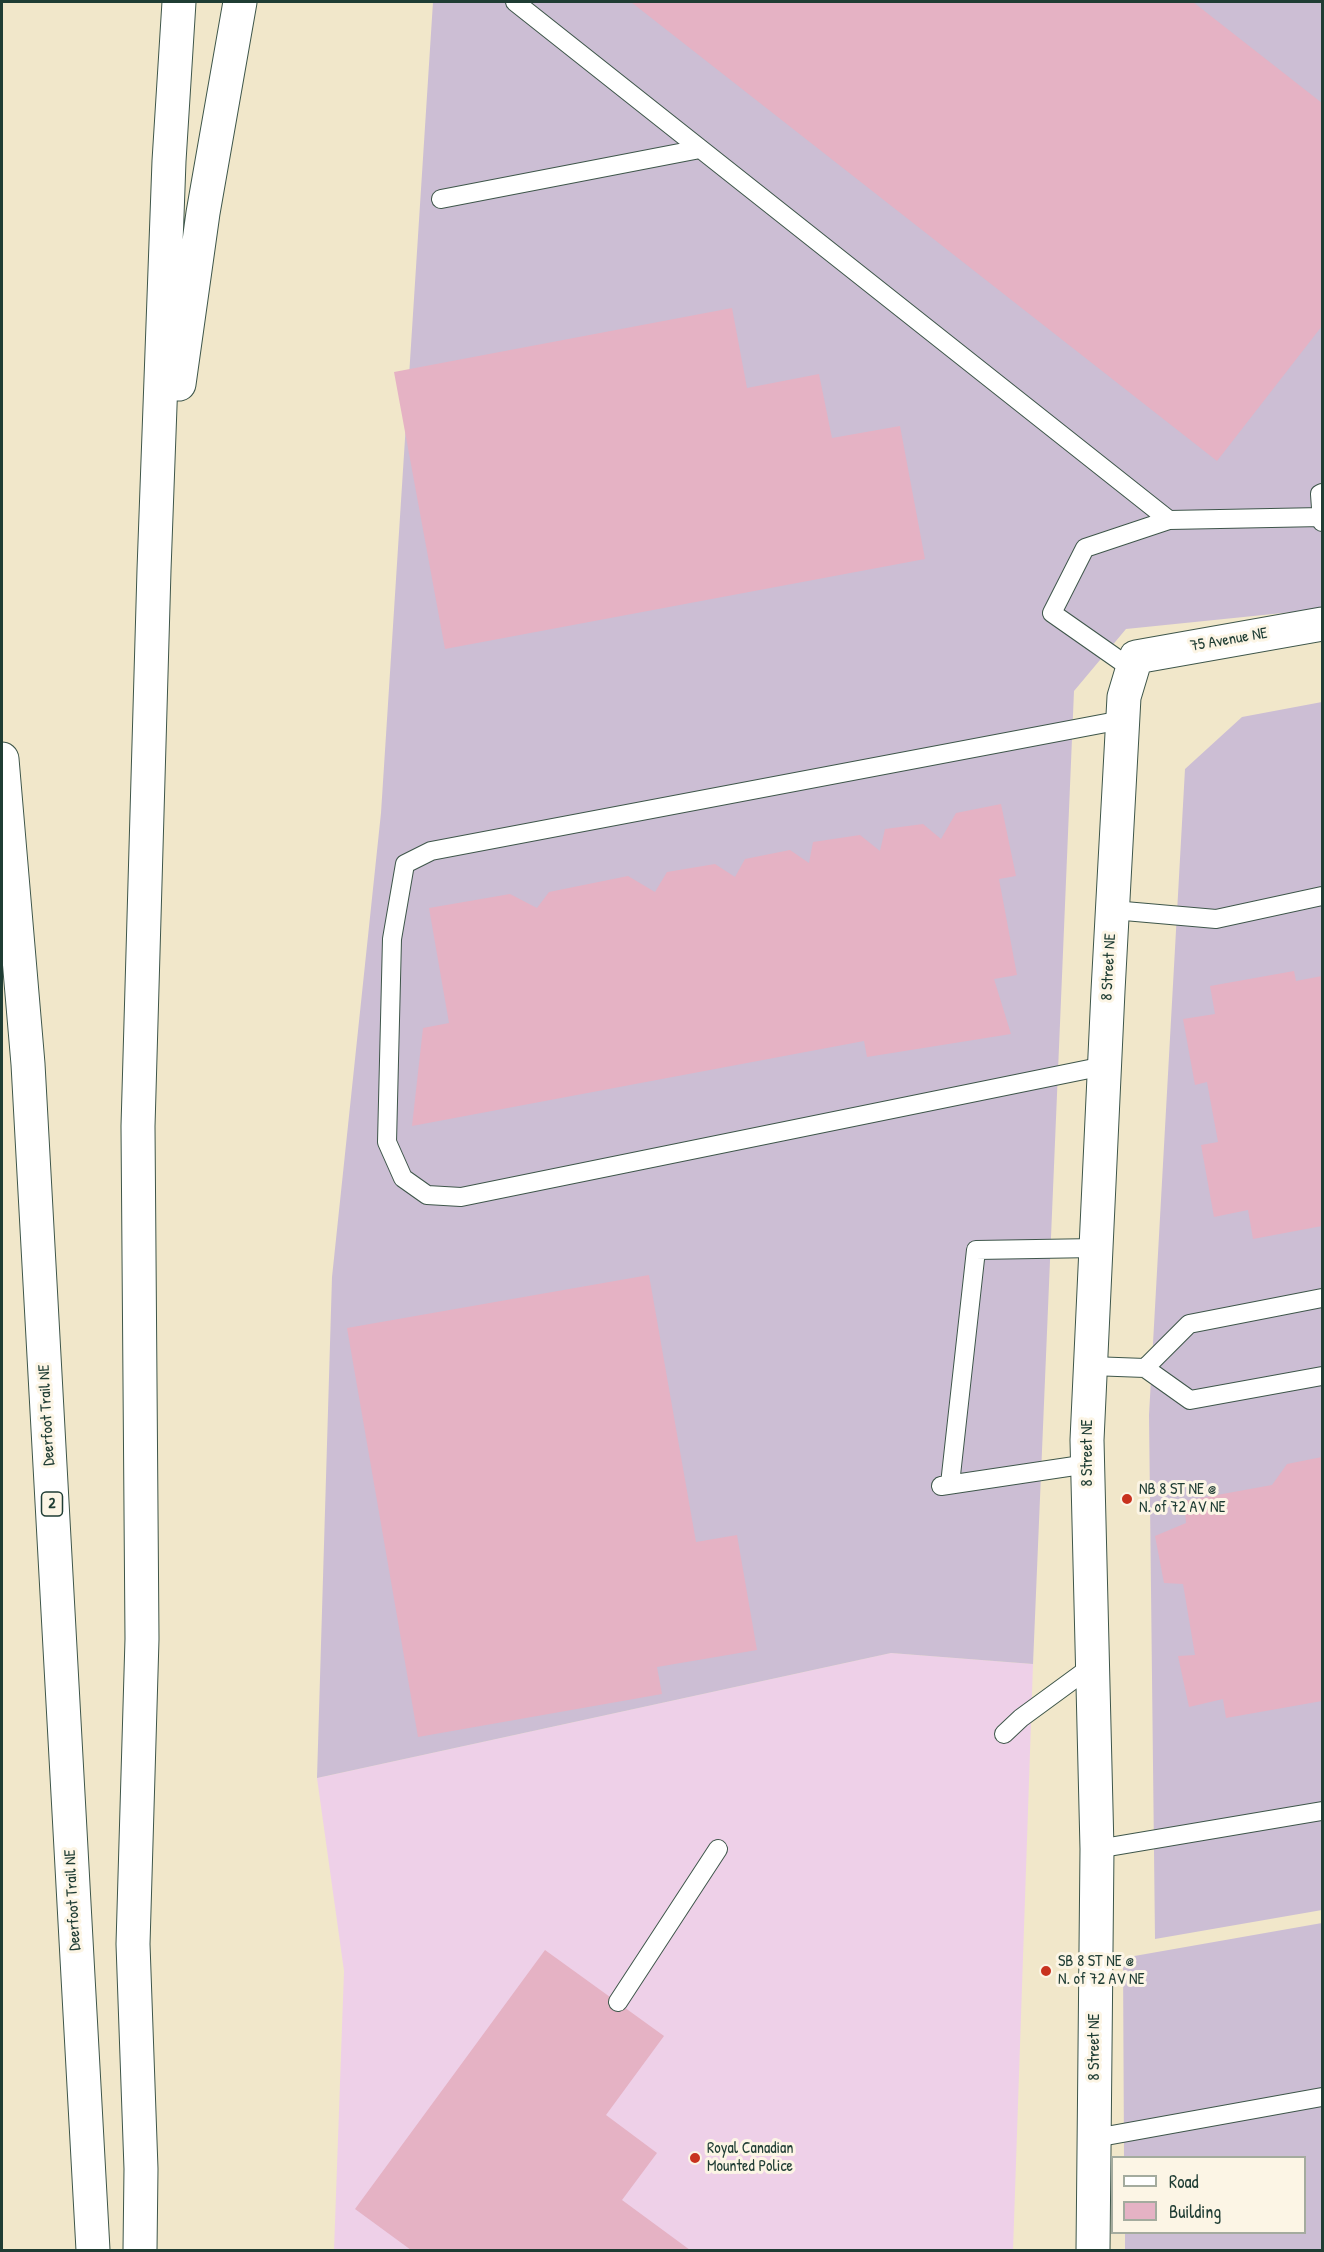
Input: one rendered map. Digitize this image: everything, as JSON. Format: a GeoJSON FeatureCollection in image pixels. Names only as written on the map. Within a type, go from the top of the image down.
{"type":"FeatureCollection","features":[{"type":"Feature","properties":{"kind":"main road"},"geometry":{"type":"LineString","coordinates":[[140,2250],[141,2169],[133,1944],[142,1639],[138,1126],[153,570],[169,161],[179,2]]}},
{"type":"Feature","properties":{"kind":"main road"},"geometry":{"type":"LineString","coordinates":[[153,570],[203,213],[240,2]]}},
{"type":"Feature","properties":{"kind":"main road","name":"75 Avenue NE"},"geometry":{"type":"LineString","coordinates":[[1134,663],[1323,624]]}},
{"type":"Feature","properties":{"kind":"main road","name":"8 Street NE"},"geometry":{"type":"LineString","coordinates":[[1093,2250],[1097,1850],[1088,1464],[1104,1066],[1122,720],[1124,697],[1134,663]]}},
{"type":"Feature","properties":{"kind":"main road","name":"Deerfoot Trail NE"},"geometry":{"type":"LineString","coordinates":[[2,759],[28,1064],[93,2250]]}},
{"type":"Feature","properties":{"kind":"lane"},"geometry":{"type":"LineString","coordinates":[[515,2],[1169,520]]}},
{"type":"Feature","properties":{"kind":"lane"},"geometry":{"type":"LineString","coordinates":[[441,198],[700,149]]}},
{"type":"Feature","properties":{"kind":"lane"},"geometry":{"type":"LineString","coordinates":[[1322,492],[1323,522]]}},
{"type":"Feature","properties":{"kind":"lane"},"geometry":{"type":"LineString","coordinates":[[1134,663],[1052,612],[1085,548],[1169,520],[1322,517]]}},
{"type":"Feature","properties":{"kind":"lane"},"geometry":{"type":"LineString","coordinates":[[1104,1066],[461,1197],[427,1195],[403,1178],[387,1142],[393,939],[405,864],[431,851],[1122,720]]}},
{"type":"Feature","properties":{"kind":"lane"},"geometry":{"type":"LineString","coordinates":[[1113,910],[1216,919],[1323,896]]}},
{"type":"Feature","properties":{"kind":"lane"},"geometry":{"type":"LineString","coordinates":[[1088,1464],[946,1485],[976,1250],[1096,1248]]}},
{"type":"Feature","properties":{"kind":"lane"},"geometry":{"type":"LineString","coordinates":[[1145,1368],[1189,1324],[1323,1298]]}},
{"type":"Feature","properties":{"kind":"lane"},"geometry":{"type":"LineString","coordinates":[[1091,1366],[1145,1368],[1190,1400],[1323,1376]]}},
{"type":"Feature","properties":{"kind":"lane"},"geometry":{"type":"LineString","coordinates":[[1004,1734],[1092,1666]]}},
{"type":"Feature","properties":{"kind":"lane"},"geometry":{"type":"LineString","coordinates":[[1097,1850],[1323,1811]]}},
{"type":"Feature","properties":{"kind":"lane"},"geometry":{"type":"LineString","coordinates":[[618,2002],[718,1849]]}},
{"type":"Feature","properties":{"kind":"lane"},"geometry":{"type":"LineString","coordinates":[[1095,2138],[1323,2097]]}},
{"type":"Feature","properties":{"kind":"shaded area"},"geometry":{"type":"Polygon","coordinates":[[[433,2],[1322,2],[1322,609],[1126,629],[1074,691],[1033,1664],[891,1653],[317,1778],[332,1277],[381,813],[433,2]]]}},
{"type":"Feature","properties":{"kind":"shaded area"},"geometry":{"type":"Polygon","coordinates":[[[1322,702],[1322,1910],[1155,1939],[1149,1415],[1185,769],[1242,717],[1322,702]]]}},
{"type":"Feature","properties":{"kind":"shaded area"},"geometry":{"type":"Polygon","coordinates":[[[891,1653],[1033,1664],[1013,2250],[334,2250],[344,1971],[317,1778],[891,1653]]]}},
{"type":"Feature","properties":{"kind":"shaded area"},"geometry":{"type":"Polygon","coordinates":[[[1322,1923],[1322,2250],[1125,2250],[1125,2234],[1306,2234],[1306,2156],[1124,2156],[1123,1958],[1322,1923]]]}},
{"type":"Feature","properties":{"kind":"building"},"geometry":{"type":"Polygon","coordinates":[[[631,2],[1193,2],[1322,103],[1322,326],[1217,461],[631,2]]]}},
{"type":"Feature","properties":{"kind":"building"},"geometry":{"type":"Polygon","coordinates":[[[732,308],[747,388],[819,374],[832,438],[900,426],[925,559],[445,649],[394,372],[732,308]]]}},
{"type":"Feature","properties":{"kind":"building"},"geometry":{"type":"Polygon","coordinates":[[[1001,804],[1016,876],[999,879],[1017,975],[994,979],[1011,1034],[867,1057],[864,1041],[412,1126],[423,1028],[449,1023],[429,908],[510,894],[537,908],[549,892],[628,876],[655,892],[667,872],[715,864],[735,877],[745,859],[790,850],[809,863],[813,842],[860,835],[880,851],[885,829],[923,824],[941,839],[956,813],[1001,804]]]}},
{"type":"Feature","properties":{"kind":"building"},"geometry":{"type":"Polygon","coordinates":[[[1294,971],[1296,981],[1322,976],[1322,1226],[1253,1239],[1248,1210],[1214,1217],[1201,1145],[1218,1142],[1207,1082],[1195,1085],[1183,1019],[1215,1014],[1210,986],[1294,971]]]}},
{"type":"Feature","properties":{"kind":"building"},"geometry":{"type":"Polygon","coordinates":[[[649,1275],[696,1542],[737,1535],[757,1650],[657,1667],[662,1694],[418,1737],[347,1328],[649,1275]]]}},
{"type":"Feature","properties":{"kind":"building"},"geometry":{"type":"Polygon","coordinates":[[[1322,1457],[1322,1701],[1226,1718],[1223,1699],[1189,1707],[1178,1656],[1195,1655],[1183,1584],[1164,1583],[1155,1536],[1186,1523],[1184,1501],[1272,1485],[1287,1464],[1322,1457]]]}},
{"type":"Feature","properties":{"kind":"building"},"geometry":{"type":"Polygon","coordinates":[[[545,1950],[664,2036],[606,2115],[657,2153],[622,2200],[690,2250],[411,2250],[355,2209],[545,1950]]]}},
{"type":"Feature","properties":{"kind":"place","name":"NB 8 ST NE @ N. of 72 AV NE"},"geometry":{"type":"Point","coordinates":[1127,1499]}},
{"type":"Feature","properties":{"kind":"place","name":"SB 8 ST NE @ N. of 72 AV NE"},"geometry":{"type":"Point","coordinates":[1046,1971]}},
{"type":"Feature","properties":{"kind":"place","name":"Royal Canadian Mounted Police"},"geometry":{"type":"Point","coordinates":[695,2158]}}]}
